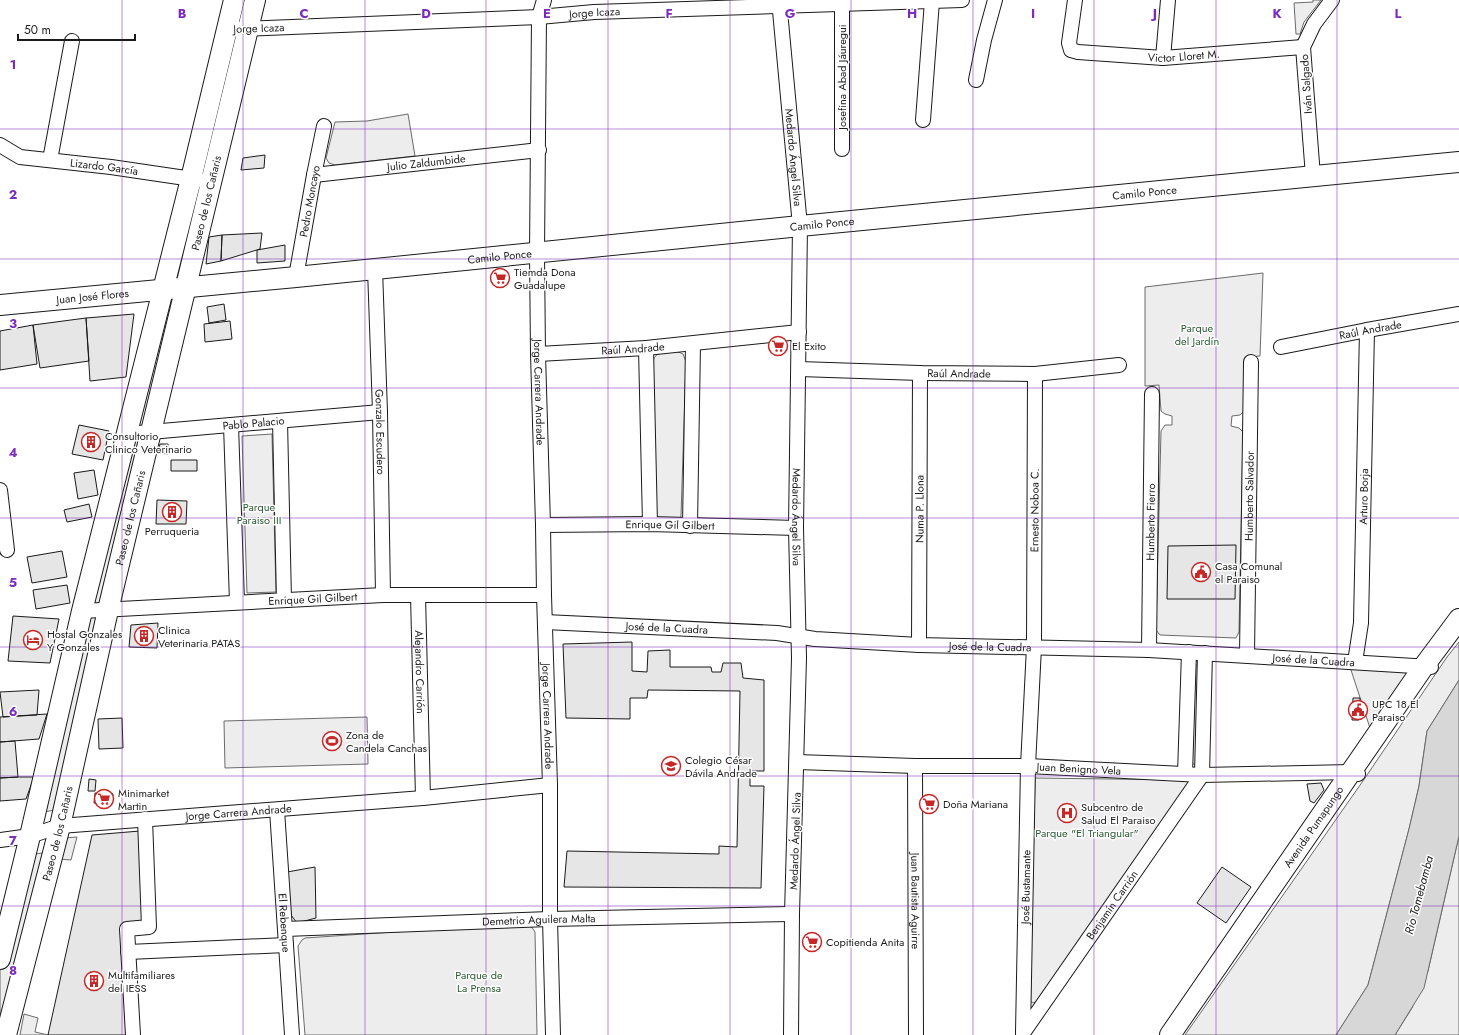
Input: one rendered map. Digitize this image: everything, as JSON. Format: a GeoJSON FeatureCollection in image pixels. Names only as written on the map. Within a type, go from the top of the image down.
{"type":"FeatureCollection","features":[{"type":"Feature","properties":{"kind":"main road","name":"Paseo de los Cañaris"},"geometry":{"type":"LineString","coordinates":[[0,959],[82,611],[191,179],[234,0]]}},
{"type":"Feature","properties":{"kind":"main road","name":"Paseo de los Cañaris"},"geometry":{"type":"LineString","coordinates":[[7,1034],[60,826],[108,610],[150,432],[255,0]]}},
{"type":"Feature","properties":{"kind":"main road","name":"Camilo Ponce"},"geometry":{"type":"LineString","coordinates":[[186,286],[296,277],[1459,162]]}},
{"type":"Feature","properties":{"kind":"main road","name":"Juan José Flores"},"geometry":{"type":"LineString","coordinates":[[0,305],[186,286]]}},
{"type":"Feature","properties":{"kind":"main road","name":"Avenida Pumapungo"},"geometry":{"type":"LineString","coordinates":[[1170,1035],[1430,667],[1459,619]]}},
{"type":"Feature","properties":{"kind":"street","name":"Jorge Carrera Andrade"},"geometry":{"type":"LineString","coordinates":[[544,0],[539,16],[537,253],[538,354],[550,785],[550,919],[554,1035]]}},
{"type":"Feature","properties":{"kind":"street","name":"Jorge Icaza"},"geometry":{"type":"LineString","coordinates":[[227,29],[539,16],[779,3],[842,4],[962,0]]}},
{"type":"Feature","properties":{"kind":"street"},"geometry":{"type":"LineString","coordinates":[[976,80],[984,40],[995,0]]}},
{"type":"Feature","properties":{"kind":"street","name":"Victor Lloret M."},"geometry":{"type":"LineString","coordinates":[[1075,0],[1069,43],[1071,50],[1078,52],[1163,58],[1303,48]]}},
{"type":"Feature","properties":{"kind":"street"},"geometry":{"type":"LineString","coordinates":[[1163,58],[1168,0]]}},
{"type":"Feature","properties":{"kind":"street","name":"Iván Salgado"},"geometry":{"type":"LineString","coordinates":[[1313,176],[1303,48],[1314,24],[1332,0]]}},
{"type":"Feature","properties":{"kind":"street"},"geometry":{"type":"LineString","coordinates":[[923,120],[932,1]]}},
{"type":"Feature","properties":{"kind":"street","name":"Medardo Ángel Silva"},"geometry":{"type":"LineString","coordinates":[[779,3],[800,226],[796,528],[798,637],[797,762],[792,914],[791,1035]]}},
{"type":"Feature","properties":{"kind":"street","name":"Josefina Abad Jáuregui"},"geometry":{"type":"LineString","coordinates":[[842,4],[842,149]]}},
{"type":"Feature","properties":{"kind":"street"},"geometry":{"type":"LineString","coordinates":[[50,160],[72,42]]}},
{"type":"Feature","properties":{"kind":"street","name":"Pedro Moncayo"},"geometry":{"type":"LineString","coordinates":[[296,277],[324,126]]}},
{"type":"Feature","properties":{"kind":"street","name":"Lizardo García"},"geometry":{"type":"LineString","coordinates":[[0,145],[20,157],[111,167],[212,181]]}},
{"type":"Feature","properties":{"kind":"street","name":"Julio Zaldumbide"},"geometry":{"type":"LineString","coordinates":[[314,175],[539,150]]}},
{"type":"Feature","properties":{"kind":"street","name":"Gonzalo Escudero"},"geometry":{"type":"LineString","coordinates":[[375,269],[380,412],[383,595]]}},
{"type":"Feature","properties":{"kind":"street","name":"Raúl Andrade"},"geometry":{"type":"LineString","coordinates":[[1281,347],[1459,314]]}},
{"type":"Feature","properties":{"kind":"street","name":"Arturo Borja"},"geometry":{"type":"LineString","coordinates":[[1355,662],[1361,623],[1367,330]]}},
{"type":"Feature","properties":{"kind":"street","name":"Raúl Andrade"},"geometry":{"type":"LineString","coordinates":[[538,354],[646,348],[799,332]]}},
{"type":"Feature","properties":{"kind":"street"},"geometry":{"type":"LineString","coordinates":[[690,526],[693,344]]}},
{"type":"Feature","properties":{"kind":"street"},"geometry":{"type":"LineString","coordinates":[[646,348],[650,524]]}},
{"type":"Feature","properties":{"kind":"street","name":"Humberto Salvador"},"geometry":{"type":"LineString","coordinates":[[1247,655],[1251,362]]}},
{"type":"Feature","properties":{"kind":"street","name":"Raúl Andrade"},"geometry":{"type":"LineString","coordinates":[[799,369],[920,373],[1035,374],[1119,365]]}},
{"type":"Feature","properties":{"kind":"street","name":"Numa P. Llona"},"geometry":{"type":"LineString","coordinates":[[919,645],[920,373]]}},
{"type":"Feature","properties":{"kind":"street","name":"Ernesto Noboa C."},"geometry":{"type":"LineString","coordinates":[[1034,647],[1035,374]]}},
{"type":"Feature","properties":{"kind":"street","name":"Humberto Fierro"},"geometry":{"type":"LineString","coordinates":[[1149,650],[1152,394]]}},
{"type":"Feature","properties":{"kind":"street","name":"Pablo Palacio"},"geometry":{"type":"LineString","coordinates":[[127,434],[380,412]]}},
{"type":"Feature","properties":{"kind":"street"},"geometry":{"type":"LineString","coordinates":[[280,421],[284,600]]}},
{"type":"Feature","properties":{"kind":"street"},"geometry":{"type":"LineString","coordinates":[[231,425],[237,602]]}},
{"type":"Feature","properties":{"kind":"street"},"geometry":{"type":"LineString","coordinates":[[0,490],[7,550]]}},
{"type":"Feature","properties":{"kind":"street","name":"Enrique Gil Gilbert"},"geometry":{"type":"LineString","coordinates":[[543,525],[650,524],[796,528]]}},
{"type":"Feature","properties":{"kind":"street","name":"Enrique Gil Gilbert"},"geometry":{"type":"LineString","coordinates":[[82,611],[383,595],[544,595]]}},
{"type":"Feature","properties":{"kind":"street","name":"Alejandro Carrión"},"geometry":{"type":"LineString","coordinates":[[418,595],[423,798]]}},
{"type":"Feature","properties":{"kind":"street","name":"José de la Cuadra"},"geometry":{"type":"LineString","coordinates":[[545,622],[777,633],[798,637],[919,645],[1149,650],[1430,667]]}},
{"type":"Feature","properties":{"kind":"street","name":"José Bustamante"},"geometry":{"type":"LineString","coordinates":[[1022,1034],[1028,766],[1034,647]]}},
{"type":"Feature","properties":{"kind":"street"},"geometry":{"type":"LineString","coordinates":[[1185,774],[1189,652]]}},
{"type":"Feature","properties":{"kind":"street"},"geometry":{"type":"LineString","coordinates":[[1202,775],[1206,653]]}},
{"type":"Feature","properties":{"kind":"street","name":"Juan Benigno Vela"},"geometry":{"type":"LineString","coordinates":[[797,762],[915,766],[1028,766],[1202,775],[1356,773]]}},
{"type":"Feature","properties":{"kind":"street","name":"Juan Bautista Aguirre"},"geometry":{"type":"LineString","coordinates":[[915,766],[916,1035]]}},
{"type":"Feature","properties":{"kind":"street","name":"Benjamín Carrión"},"geometry":{"type":"LineString","coordinates":[[1022,1034],[1202,775]]}},
{"type":"Feature","properties":{"kind":"street","name":"Jorge Carrera Andrade"},"geometry":{"type":"LineString","coordinates":[[0,840],[30,836],[60,826],[423,798],[550,785]]}},
{"type":"Feature","properties":{"kind":"street","name":"El Rebenque"},"geometry":{"type":"LineString","coordinates":[[277,810],[292,1035]]}},
{"type":"Feature","properties":{"kind":"street"},"geometry":{"type":"LineString","coordinates":[[133,1035],[128,929],[149,927],[145,819]]}},
{"type":"Feature","properties":{"kind":"street","name":"Demetrio Aguilera Malta"},"geometry":{"type":"LineString","coordinates":[[285,929],[550,919],[792,914]]}},
{"type":"Feature","properties":{"kind":"street"},"geometry":{"type":"LineString","coordinates":[[128,952],[286,945]]}},
{"type":"Feature","properties":{"kind":"green space"},"geometry":{"type":"Polygon","coordinates":[[[1313,0],[1321,0],[1304,22],[1300,34],[1296,34],[1294,3],[1313,2],[1313,0]]]}},
{"type":"Feature","properties":{"kind":"green space"},"geometry":{"type":"Polygon","coordinates":[[[408,114],[415,156],[335,165],[329,163],[326,158],[335,122],[367,121],[408,114]]]}},
{"type":"Feature","properties":{"kind":"green space","name":"Parque del Jardín"},"geometry":{"type":"Polygon","coordinates":[[[1263,273],[1260,356],[1245,357],[1244,411],[1240,415],[1232,416],[1231,426],[1239,428],[1243,432],[1239,632],[1236,638],[1160,635],[1156,630],[1161,431],[1165,425],[1172,425],[1172,416],[1161,411],[1159,385],[1145,386],[1145,287],[1263,273]]]}},
{"type":"Feature","properties":{"kind":"green space"},"geometry":{"type":"Polygon","coordinates":[[[676,351],[683,354],[686,362],[681,516],[679,520],[662,520],[655,513],[653,361],[654,357],[659,353],[676,351]]]}},
{"type":"Feature","properties":{"kind":"green space","name":"Parque Paraiso III"},"geometry":{"type":"Polygon","coordinates":[[[272,434],[276,592],[247,593],[242,436],[272,434]]]}},
{"type":"Feature","properties":{"kind":"green space"},"geometry":{"type":"Polygon","coordinates":[[[148,435],[107,607],[84,608],[129,437],[148,435]]]}},
{"type":"Feature","properties":{"kind":"green space"},"geometry":{"type":"Polygon","coordinates":[[[84,613],[105,613],[61,809],[38,813],[84,613]]]}},
{"type":"Feature","properties":{"kind":"green space"},"geometry":{"type":"Polygon","coordinates":[[[1459,642],[1459,680],[1427,731],[1419,786],[1368,985],[1336,1035],[1185,1035],[1365,778],[1447,657],[1459,642]]]}},
{"type":"Feature","properties":{"kind":"green space"},"geometry":{"type":"Polygon","coordinates":[[[1349,664],[1409,671],[1370,728],[1349,664]]]}},
{"type":"Feature","properties":{"kind":"green space"},"geometry":{"type":"Polygon","coordinates":[[[1189,665],[1205,665],[1202,764],[1186,764],[1189,665]]]}},
{"type":"Feature","properties":{"kind":"green space"},"geometry":{"type":"Polygon","coordinates":[[[367,717],[368,764],[225,768],[224,721],[367,717]]]}},
{"type":"Feature","properties":{"kind":"green space","name":"Parque \"El Triangular\""},"geometry":{"type":"Polygon","coordinates":[[[1035,778],[1188,780],[1189,782],[1038,1001],[1033,1003],[1030,1001],[1035,778]]]}},
{"type":"Feature","properties":{"kind":"green space"},"geometry":{"type":"Polygon","coordinates":[[[1459,836],[1459,1035],[1395,1035],[1412,1008],[1428,971],[1459,836]]]}},
{"type":"Feature","properties":{"kind":"green space"},"geometry":{"type":"Polygon","coordinates":[[[77,837],[71,860],[59,859],[64,838],[77,837]]]}},
{"type":"Feature","properties":{"kind":"green space"},"geometry":{"type":"Polygon","coordinates":[[[49,852],[0,1035],[0,968],[28,855],[49,852]]]}},
{"type":"Feature","properties":{"kind":"green space","name":"Parque de La Prensa"},"geometry":{"type":"Polygon","coordinates":[[[526,923],[531,926],[535,932],[537,1035],[305,1035],[298,946],[305,938],[526,923]]]}},
{"type":"Feature","properties":{"kind":"green space"},"geometry":{"type":"Polygon","coordinates":[[[24,1014],[38,1018],[35,1032],[48,1035],[20,1035],[24,1014]]]}},
{"type":"Feature","properties":{"kind":"water","name":"Río Tomebamba"},"geometry":{"type":"Polygon","coordinates":[[[1459,680],[1459,836],[1424,988],[1395,1035],[1336,1035],[1368,985],[1419,786],[1427,731],[1459,680]]]}},
{"type":"Feature","properties":{"kind":"building"},"geometry":{"type":"Polygon","coordinates":[[[265,155],[264,168],[241,170],[243,158],[265,155]]]}},
{"type":"Feature","properties":{"kind":"building"},"geometry":{"type":"Polygon","coordinates":[[[262,233],[260,249],[221,261],[222,235],[262,233]]]}},
{"type":"Feature","properties":{"kind":"building"},"geometry":{"type":"Polygon","coordinates":[[[222,235],[221,261],[206,264],[209,237],[222,235]]]}},
{"type":"Feature","properties":{"kind":"building"},"geometry":{"type":"Polygon","coordinates":[[[285,245],[285,261],[257,263],[257,250],[285,245]]]}},
{"type":"Feature","properties":{"kind":"building"},"geometry":{"type":"Polygon","coordinates":[[[224,304],[226,320],[209,323],[207,307],[224,304]]]}},
{"type":"Feature","properties":{"kind":"building"},"geometry":{"type":"Polygon","coordinates":[[[134,314],[126,377],[90,381],[86,318],[134,314]]]}},
{"type":"Feature","properties":{"kind":"building"},"geometry":{"type":"Polygon","coordinates":[[[86,318],[89,361],[40,368],[33,325],[86,318]]]}},
{"type":"Feature","properties":{"kind":"building"},"geometry":{"type":"Polygon","coordinates":[[[230,321],[232,339],[205,342],[204,324],[230,321]]]}},
{"type":"Feature","properties":{"kind":"building"},"geometry":{"type":"Polygon","coordinates":[[[33,325],[37,364],[0,370],[0,331],[33,325]]]}},
{"type":"Feature","properties":{"kind":"building","name":"Consultorio Clinico Veterinario"},"geometry":{"type":"Polygon","coordinates":[[[79,425],[109,431],[103,460],[72,454],[79,425]]]}},
{"type":"Feature","properties":{"kind":"building"},"geometry":{"type":"Polygon","coordinates":[[[160,444],[168,444],[168,454],[158,453],[160,444]]]}},
{"type":"Feature","properties":{"kind":"building"},"geometry":{"type":"Polygon","coordinates":[[[171,460],[197,460],[197,471],[171,471],[171,460]]]}},
{"type":"Feature","properties":{"kind":"building"},"geometry":{"type":"Polygon","coordinates":[[[94,470],[98,495],[78,499],[74,473],[94,470]]]}},
{"type":"Feature","properties":{"kind":"building","name":"Perruqueria"},"geometry":{"type":"Polygon","coordinates":[[[157,500],[187,501],[186,524],[156,524],[157,500]]]}},
{"type":"Feature","properties":{"kind":"building"},"geometry":{"type":"Polygon","coordinates":[[[89,504],[92,517],[67,522],[64,510],[89,504]]]}},
{"type":"Feature","properties":{"kind":"building","name":"Casa Comunal el Paraiso"},"geometry":{"type":"Polygon","coordinates":[[[1236,545],[1235,599],[1167,599],[1168,546],[1236,545]]]}},
{"type":"Feature","properties":{"kind":"building"},"geometry":{"type":"Polygon","coordinates":[[[62,551],[67,577],[32,583],[27,557],[62,551]]]}},
{"type":"Feature","properties":{"kind":"building"},"geometry":{"type":"Polygon","coordinates":[[[67,585],[70,603],[36,609],[33,590],[67,585]]]}},
{"type":"Feature","properties":{"kind":"building","name":"Hostal Gonzales Y Gonzales"},"geometry":{"type":"Polygon","coordinates":[[[13,616],[59,619],[50,663],[8,661],[13,616]]]}},
{"type":"Feature","properties":{"kind":"building","name":"Clinica Veterinaria PATAS"},"geometry":{"type":"Polygon","coordinates":[[[158,623],[157,648],[129,647],[131,625],[158,623]]]}},
{"type":"Feature","properties":{"kind":"building"},"geometry":{"type":"Polygon","coordinates":[[[632,642],[632,671],[647,672],[648,651],[670,650],[670,667],[711,667],[712,672],[721,672],[723,663],[741,663],[743,678],[764,680],[764,771],[750,771],[750,786],[764,786],[761,888],[564,887],[567,851],[719,854],[719,846],[737,847],[740,691],[648,690],[647,698],[630,698],[630,719],[566,718],[563,644],[632,642]]]}},
{"type":"Feature","properties":{"kind":"building"},"geometry":{"type":"Polygon","coordinates":[[[39,690],[37,715],[3,717],[0,692],[39,690]]]}},
{"type":"Feature","properties":{"kind":"building","name":"UPC 18 El Paraiso"},"geometry":{"type":"Polygon","coordinates":[[[1353,698],[1360,698],[1360,705],[1365,706],[1365,714],[1359,713],[1359,720],[1352,720],[1353,698]]]}},
{"type":"Feature","properties":{"kind":"building"},"geometry":{"type":"Polygon","coordinates":[[[47,714],[39,739],[0,742],[0,717],[47,714]]]}},
{"type":"Feature","properties":{"kind":"building"},"geometry":{"type":"Polygon","coordinates":[[[122,718],[123,748],[99,749],[98,719],[122,718]]]}},
{"type":"Feature","properties":{"kind":"building"},"geometry":{"type":"Polygon","coordinates":[[[15,741],[18,777],[0,778],[0,742],[15,741]]]}},
{"type":"Feature","properties":{"kind":"building"},"geometry":{"type":"Polygon","coordinates":[[[34,777],[26,799],[0,801],[0,778],[34,777]]]}},
{"type":"Feature","properties":{"kind":"building"},"geometry":{"type":"Polygon","coordinates":[[[89,779],[96,780],[95,791],[88,791],[89,779]]]}},
{"type":"Feature","properties":{"kind":"building"},"geometry":{"type":"Polygon","coordinates":[[[1321,783],[1324,790],[1314,803],[1310,801],[1307,784],[1321,783]]]}},
{"type":"Feature","properties":{"kind":"building","name":"Minimarket Martin"},"geometry":{"type":"Polygon","coordinates":[[[95,793],[113,794],[112,804],[94,803],[95,793]]]}},
{"type":"Feature","properties":{"kind":"building","name":"Multifamiliares del IESS"},"geometry":{"type":"Polygon","coordinates":[[[140,831],[146,926],[124,927],[130,1035],[48,1035],[92,835],[140,831]]]}},
{"type":"Feature","properties":{"kind":"building"},"geometry":{"type":"Polygon","coordinates":[[[315,867],[316,918],[297,923],[291,915],[287,872],[315,867]]]}},
{"type":"Feature","properties":{"kind":"building"},"geometry":{"type":"Polygon","coordinates":[[[1222,867],[1251,887],[1226,923],[1197,903],[1222,867]]]}},
{"type":"Feature","properties":{"kind":"place","name":"Tiemda Dona Guadalupe"},"geometry":{"type":"Point","coordinates":[500,278]}},
{"type":"Feature","properties":{"kind":"place","name":"El Exito"},"geometry":{"type":"Point","coordinates":[778,346]}},
{"type":"Feature","properties":{"kind":"place","name":"Consultorio Clinico Veterinario"},"geometry":{"type":"Point","coordinates":[91,442]}},
{"type":"Feature","properties":{"kind":"place","name":"Perruqueria"},"geometry":{"type":"Point","coordinates":[172,512]}},
{"type":"Feature","properties":{"kind":"place","name":"Casa Comunal el Paraiso"},"geometry":{"type":"Point","coordinates":[1201,572]}},
{"type":"Feature","properties":{"kind":"place","name":"Clinica Veterinaria PATAS"},"geometry":{"type":"Point","coordinates":[144,636]}},
{"type":"Feature","properties":{"kind":"place","name":"Hostal Gonzales Y Gonzales"},"geometry":{"type":"Point","coordinates":[33,640]}},
{"type":"Feature","properties":{"kind":"place","name":"UPC 18 El Paraiso"},"geometry":{"type":"Point","coordinates":[1358,710]}},
{"type":"Feature","properties":{"kind":"place","name":"Zona de Candela Canchas"},"geometry":{"type":"Point","coordinates":[332,741]}},
{"type":"Feature","properties":{"kind":"place","name":"Colegio César Dávila Andrade"},"geometry":{"type":"Point","coordinates":[671,766]}},
{"type":"Feature","properties":{"kind":"place","name":"Minimarket Martin"},"geometry":{"type":"Point","coordinates":[104,799]}},
{"type":"Feature","properties":{"kind":"place","name":"Doña Mariana"},"geometry":{"type":"Point","coordinates":[929,804]}},
{"type":"Feature","properties":{"kind":"place","name":"Subcentro de Salud El Paraiso"},"geometry":{"type":"Point","coordinates":[1067,813]}},
{"type":"Feature","properties":{"kind":"place","name":"Copitienda Anita"},"geometry":{"type":"Point","coordinates":[812,942]}},
{"type":"Feature","properties":{"kind":"place","name":"Multifamiliares del IESS"},"geometry":{"type":"Point","coordinates":[94,981]}}]}
